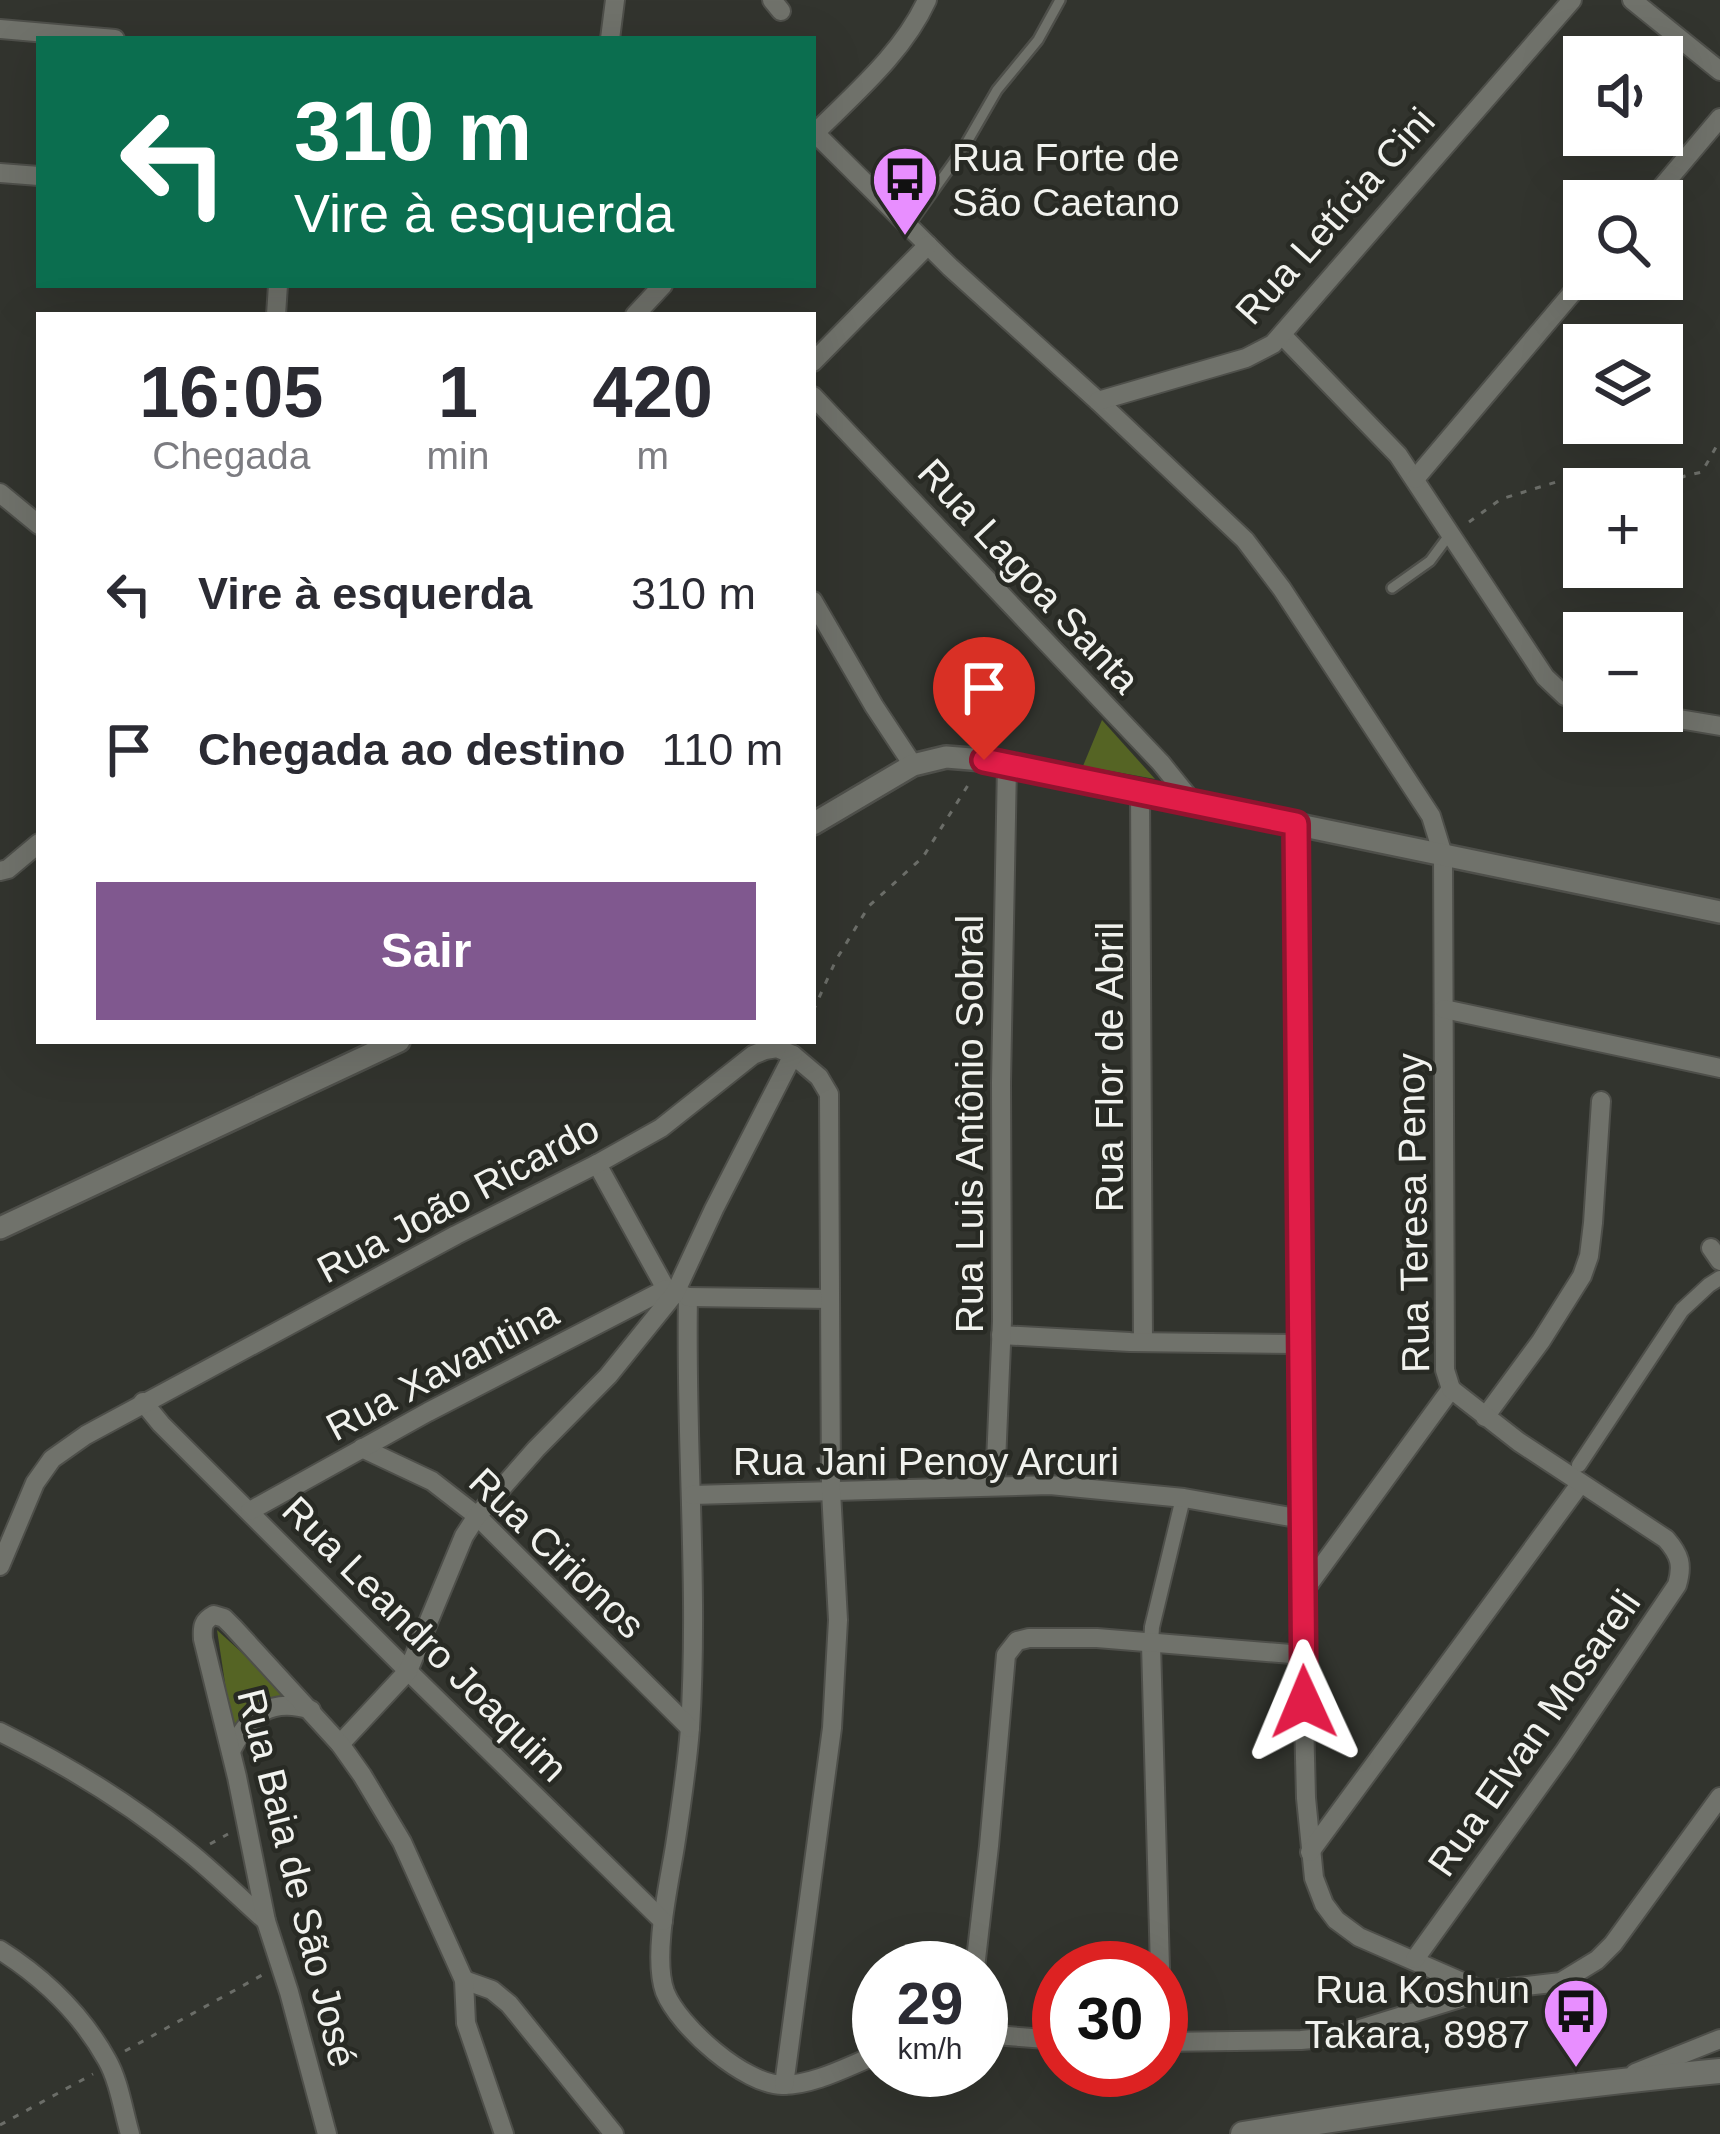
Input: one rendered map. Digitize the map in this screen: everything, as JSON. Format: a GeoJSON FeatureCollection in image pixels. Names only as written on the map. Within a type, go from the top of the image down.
{"type":"FeatureCollection","features":[{"type":"Feature","properties":{"kind":"main road"},"geometry":{"type":"LineString","coordinates":[[1243,2134],[1385,2111],[1720,2071]]}},
{"type":"Feature","properties":{"kind":"street"},"geometry":{"type":"LineString","coordinates":[[610,36],[615,0]]}},
{"type":"Feature","properties":{"kind":"street"},"geometry":{"type":"LineString","coordinates":[[816,132],[904,39],[927,0]]}},
{"type":"Feature","properties":{"kind":"street","name":"Rua Letícia Cini"},"geometry":{"type":"LineString","coordinates":[[1098,400],[1246,358],[1282,335],[1572,0]]}},
{"type":"Feature","properties":{"kind":"street"},"geometry":{"type":"LineString","coordinates":[[1632,0],[1720,71]]}},
{"type":"Feature","properties":{"kind":"street"},"geometry":{"type":"LineString","coordinates":[[0,29],[80,36]]}},
{"type":"Feature","properties":{"kind":"street"},"geometry":{"type":"LineString","coordinates":[[1668,180],[1720,118]]}},
{"type":"Feature","properties":{"kind":"street"},"geometry":{"type":"LineString","coordinates":[[816,136],[1229,524],[1266,567],[1431,816],[1443,855]]}},
{"type":"Feature","properties":{"kind":"street"},"geometry":{"type":"LineString","coordinates":[[0,173],[36,176]]}},
{"type":"Feature","properties":{"kind":"street"},"geometry":{"type":"LineString","coordinates":[[816,359],[928,245]]}},
{"type":"Feature","properties":{"kind":"street"},"geometry":{"type":"LineString","coordinates":[[638,312],[661,288]]}},
{"type":"Feature","properties":{"kind":"street"},"geometry":{"type":"LineString","coordinates":[[1414,479],[1566,300]]}},
{"type":"Feature","properties":{"kind":"street"},"geometry":{"type":"LineString","coordinates":[[1282,335],[1385,438],[1545,677],[1563,695]]}},
{"type":"Feature","properties":{"kind":"street","name":"Rua Lagoa Santa"},"geometry":{"type":"LineString","coordinates":[[816,399],[1195,804]]}},
{"type":"Feature","properties":{"kind":"street"},"geometry":{"type":"LineString","coordinates":[[0,494],[36,522]]}},
{"type":"Feature","properties":{"kind":"street"},"geometry":{"type":"LineString","coordinates":[[816,606],[913,765]]}},
{"type":"Feature","properties":{"kind":"street"},"geometry":{"type":"LineString","coordinates":[[1683,720],[1720,726]]}},
{"type":"Feature","properties":{"kind":"street"},"geometry":{"type":"LineString","coordinates":[[816,822],[913,765],[946,758],[984,760],[1720,912]]}},
{"type":"Feature","properties":{"kind":"street","name":"Rua Luis Antônio Sobral"},"geometry":{"type":"LineString","coordinates":[[995,1486],[1007,764]]}},
{"type":"Feature","properties":{"kind":"street","name":"Rua Flor de Abril"},"geometry":{"type":"LineString","coordinates":[[1140,791],[1144,1342]]}},
{"type":"Feature","properties":{"kind":"street"},"geometry":{"type":"LineString","coordinates":[[1296,824],[1301,1595],[1306,1798],[1314,1878],[1336,1920],[1359,1937],[1483,1990]]}},
{"type":"Feature","properties":{"kind":"street"},"geometry":{"type":"LineString","coordinates":[[0,871],[36,846]]}},
{"type":"Feature","properties":{"kind":"street","name":"Rua Teresa Penoy"},"geometry":{"type":"LineString","coordinates":[[1301,1595],[1450,1389],[1445,1370],[1443,855]]}},
{"type":"Feature","properties":{"kind":"street"},"geometry":{"type":"LineString","coordinates":[[1444,1009],[1720,1068]]}},
{"type":"Feature","properties":{"kind":"street"},"geometry":{"type":"LineString","coordinates":[[0,1228],[393,1044]]}},
{"type":"Feature","properties":{"kind":"street","name":"Rua João Ricardo"},"geometry":{"type":"LineString","coordinates":[[0,1566],[35,1483],[52,1459],[86,1435],[661,1128],[753,1055],[777,1048],[793,1054]]}},
{"type":"Feature","properties":{"kind":"street"},"geometry":{"type":"LineString","coordinates":[[340,1744],[408,1671],[464,1536],[477,1516],[608,1376],[676,1293],[793,1054],[819,1077],[829,1094],[831,1491],[838,1620],[832,1728],[784,2085]]}},
{"type":"Feature","properties":{"kind":"street"},"geometry":{"type":"LineString","coordinates":[[1485,1417],[1582,1276],[1593,1223],[1601,1101]]}},
{"type":"Feature","properties":{"kind":"street"},"geometry":{"type":"LineString","coordinates":[[597,1164],[676,1293],[692,1496],[690,1727],[664,1921],[663,1988],[701,2040],[766,2083],[784,2085],[852,2064]]}},
{"type":"Feature","properties":{"kind":"street"},"geometry":{"type":"LineString","coordinates":[[1310,1852],[1579,1474],[1682,1310],[1720,1278]]}},
{"type":"Feature","properties":{"kind":"street","name":"Rua Xavantina"},"geometry":{"type":"LineString","coordinates":[[250,1511],[362,1448],[676,1293],[830,1299]]}},
{"type":"Feature","properties":{"kind":"street"},"geometry":{"type":"LineString","coordinates":[[1001,1335],[1300,1344]]}},
{"type":"Feature","properties":{"kind":"street"},"geometry":{"type":"LineString","coordinates":[[1450,1389],[1485,1417],[1579,1474]]}},
{"type":"Feature","properties":{"kind":"street","name":"Rua Leandro Joaquim"},"geometry":{"type":"LineString","coordinates":[[143,1402],[664,1921]]}},
{"type":"Feature","properties":{"kind":"street","name":"Rua Cirionos"},"geometry":{"type":"LineString","coordinates":[[362,1448],[432,1481],[477,1516],[690,1727]]}},
{"type":"Feature","properties":{"kind":"street","name":"Rua Elvan Mosareli"},"geometry":{"type":"LineString","coordinates":[[1415,1959],[1677,1585],[1680,1558],[1666,1539],[1579,1474]]}},
{"type":"Feature","properties":{"kind":"street","name":"Rua Jani Penoy Arcuri"},"geometry":{"type":"LineString","coordinates":[[692,1496],[995,1486],[1097,1488],[1302,1519]]}},
{"type":"Feature","properties":{"kind":"street"},"geometry":{"type":"LineString","coordinates":[[1159,1941],[1151,1644],[1183,1498]]}},
{"type":"Feature","properties":{"kind":"street","name":"Rua Baia de São José"},"geometry":{"type":"LineString","coordinates":[[311,1710],[224,1618],[207,1619],[203,1639],[266,1921],[327,2134]]}},
{"type":"Feature","properties":{"kind":"street"},"geometry":{"type":"LineString","coordinates":[[978,1941],[1006,1655],[1017,1641],[1097,1638],[1303,1655]]}},
{"type":"Feature","properties":{"kind":"street"},"geometry":{"type":"LineString","coordinates":[[231,1751],[258,1714],[292,1704],[311,1710],[340,1744],[402,1842],[464,1980],[466,2024],[504,2134]]}},
{"type":"Feature","properties":{"kind":"street"},"geometry":{"type":"LineString","coordinates":[[0,1732],[92,1783],[191,1854],[266,1921]]}},
{"type":"Feature","properties":{"kind":"street"},"geometry":{"type":"LineString","coordinates":[[1188,2042],[1334,2037],[1483,1990],[1561,1982],[1613,1944],[1720,1796]]}},
{"type":"Feature","properties":{"kind":"street"},"geometry":{"type":"LineString","coordinates":[[0,1949],[46,1981],[109,2062],[130,2134]]}},
{"type":"Feature","properties":{"kind":"street"},"geometry":{"type":"LineString","coordinates":[[464,1980],[492,1990],[509,2004],[614,2134]]}},
{"type":"Feature","properties":{"kind":"street"},"geometry":{"type":"LineString","coordinates":[[1616,2081],[1720,2039]]}},
{"type":"Feature","properties":{"kind":"lane"},"geometry":{"type":"LineString","coordinates":[[908,225],[964,149],[997,90],[1038,40],[1060,0]]}},
{"type":"Feature","properties":{"kind":"lane"},"geometry":{"type":"LineString","coordinates":[[1392,588],[1430,562],[1450,534]]}},
{"type":"Feature","properties":{"kind":"path"},"geometry":{"type":"LineString","coordinates":[[1683,476],[1702,472],[1720,440]]}},
{"type":"Feature","properties":{"kind":"path"},"geometry":{"type":"LineString","coordinates":[[1450,534],[1502,499],[1563,480]]}},
{"type":"Feature","properties":{"kind":"path"},"geometry":{"type":"LineString","coordinates":[[816,1004],[868,906],[923,857],[984,760]]}},
{"type":"Feature","properties":{"kind":"path"},"geometry":{"type":"LineString","coordinates":[[191,1854],[246,1825]]}},
{"type":"Feature","properties":{"kind":"path"},"geometry":{"type":"LineString","coordinates":[[0,2125],[280,1965]]}},
{"type":"Feature","properties":{"kind":"green space"},"geometry":{"type":"Polygon","coordinates":[[[1102,720],[1155,779],[1083,766],[1102,720]]]}},
{"type":"Feature","properties":{"kind":"green space"},"geometry":{"type":"Polygon","coordinates":[[[217,1630],[293,1699],[233,1736],[217,1630]]]}},
{"type":"Feature","properties":{"kind":"place","name":"Rua Forte de São Caetano"},"geometry":{"type":"Point","coordinates":[905,238]}},
{"type":"Feature","properties":{"kind":"place","name":"Rua Koshun Takara, 8987"},"geometry":{"type":"Point","coordinates":[1576,2070]}},
{"type":"Feature","properties":{"kind":"route"},"geometry":{"type":"LineString","coordinates":[[984,760],[1296,824],[1304,1702]]}}]}
